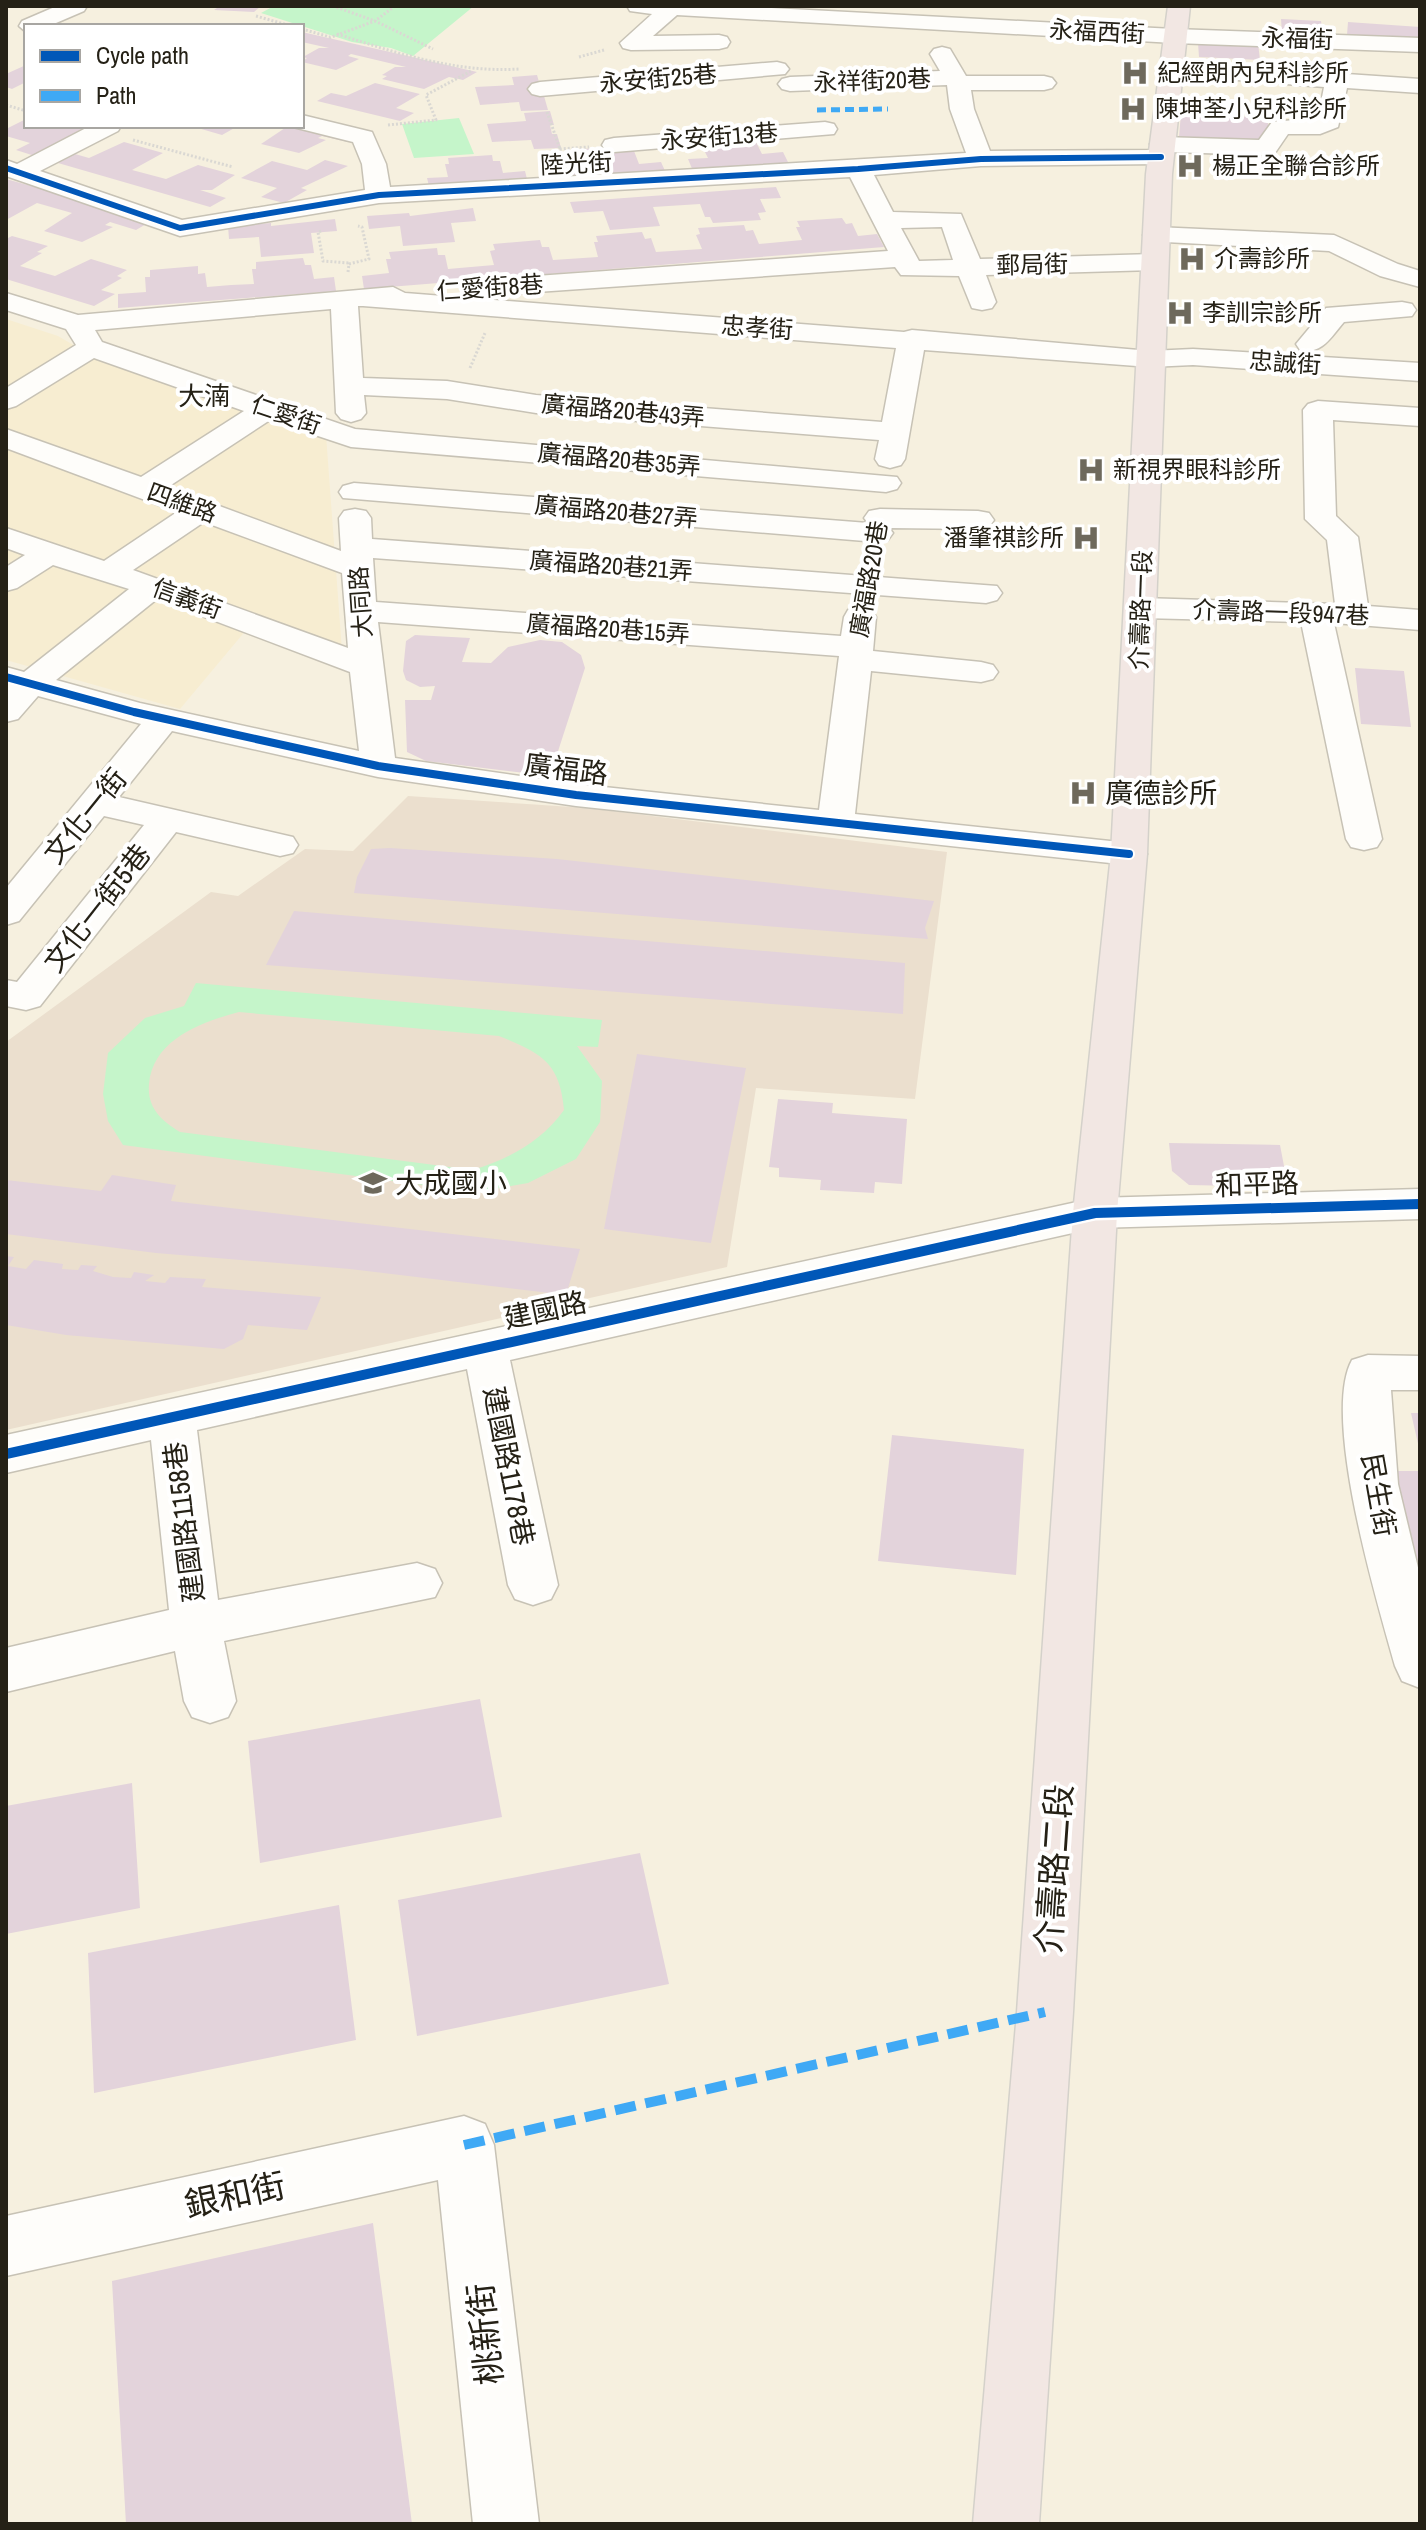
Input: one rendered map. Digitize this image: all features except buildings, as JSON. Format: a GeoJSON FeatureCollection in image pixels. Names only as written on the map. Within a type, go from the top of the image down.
{"type":"FeatureCollection","features":[{"type":"Feature","properties":{"kind":"main road","name":"介壽路一段"},"geometry":{"type":"LineString","coordinates":[[1095,1213],[1129,854],[1142,608],[1155,248],[1170,69],[1179,6]]}},
{"type":"Feature","properties":{"kind":"main road","name":"介壽路二段"},"geometry":{"type":"LineString","coordinates":[[1006,2524],[1045,2012],[1095,1213]]}},
{"type":"Feature","properties":{"kind":"street"},"geometry":{"type":"LineString","coordinates":[[13,6],[66,10]]}},
{"type":"Feature","properties":{"kind":"street","name":"永福西街"},"geometry":{"type":"LineString","coordinates":[[638,6],[940,23],[987,16],[1174,36]]}},
{"type":"Feature","properties":{"kind":"street"},"geometry":{"type":"LineString","coordinates":[[631,43],[674,7]]}},
{"type":"Feature","properties":{"kind":"street"},"geometry":{"type":"LineString","coordinates":[[35,24],[66,10]]}},
{"type":"Feature","properties":{"kind":"street"},"geometry":{"type":"LineString","coordinates":[[793,17],[784,90],[817,110],[825,129],[885,220],[907,263]]}},
{"type":"Feature","properties":{"kind":"street"},"geometry":{"type":"LineString","coordinates":[[940,23],[942,53],[956,80],[962,109],[981,159]]}},
{"type":"Feature","properties":{"kind":"street","name":"永福街"},"geometry":{"type":"LineString","coordinates":[[1174,36],[1328,28],[1420,45]]}},
{"type":"Feature","properties":{"kind":"street"},"geometry":{"type":"LineString","coordinates":[[631,43],[719,42]]}},
{"type":"Feature","properties":{"kind":"street"},"geometry":{"type":"LineString","coordinates":[[942,53],[970,53]]}},
{"type":"Feature","properties":{"kind":"street"},"geometry":{"type":"LineString","coordinates":[[1170,69],[1420,86]]}},
{"type":"Feature","properties":{"kind":"street","name":"永祥街20巷"},"geometry":{"type":"LineString","coordinates":[[784,90],[956,80],[1044,83]]}},
{"type":"Feature","properties":{"kind":"street","name":"陸光街"},"geometry":{"type":"LineString","coordinates":[[13,170],[180,228],[338,212],[379,195],[981,159],[1162,151],[1275,154],[1281,127],[1320,127],[1329,122],[1337,81]]}},
{"type":"Feature","properties":{"kind":"street","name":"永安街25巷"},"geometry":{"type":"LineString","coordinates":[[540,89],[784,90]]}},
{"type":"Feature","properties":{"kind":"street"},"geometry":{"type":"LineString","coordinates":[[888,109],[962,109]]}},
{"type":"Feature","properties":{"kind":"street"},"geometry":{"type":"LineString","coordinates":[[304,122],[363,137],[374,164],[379,195]]}},
{"type":"Feature","properties":{"kind":"street"},"geometry":{"type":"LineString","coordinates":[[13,170],[105,128]]}},
{"type":"Feature","properties":{"kind":"street","name":"永安街13巷"},"geometry":{"type":"LineString","coordinates":[[614,145],[825,129]]}},
{"type":"Feature","properties":{"kind":"street"},"geometry":{"type":"LineString","coordinates":[[1331,215],[1334,243],[1389,270],[1420,279]]}},
{"type":"Feature","properties":{"kind":"street"},"geometry":{"type":"LineString","coordinates":[[885,220],[952,219],[982,302]]}},
{"type":"Feature","properties":{"kind":"street","name":"郵局街"},"geometry":{"type":"LineString","coordinates":[[907,263],[968,266],[1155,248],[1334,243]]}},
{"type":"Feature","properties":{"kind":"street","name":"仁愛街8巷"},"geometry":{"type":"LineString","coordinates":[[77,323],[354,299],[907,263]]}},
{"type":"Feature","properties":{"kind":"street"},"geometry":{"type":"LineString","coordinates":[[1335,288],[1411,311]]}},
{"type":"Feature","properties":{"kind":"street","name":"忠孝街"},"geometry":{"type":"LineString","coordinates":[[354,299],[912,338],[1150,359]]}},
{"type":"Feature","properties":{"kind":"street","name":"大同路"},"geometry":{"type":"LineString","coordinates":[[354,299],[351,438],[357,558],[378,766]]}},
{"type":"Feature","properties":{"kind":"street"},"geometry":{"type":"LineString","coordinates":[[6,400],[91,348],[77,323],[11,307]]}},
{"type":"Feature","properties":{"kind":"street"},"geometry":{"type":"LineString","coordinates":[[1310,344],[1336,314],[1411,311]]}},
{"type":"Feature","properties":{"kind":"street","name":"廣福路20巷"},"geometry":{"type":"LineString","coordinates":[[836,821],[864,586],[879,526],[912,338]]}},
{"type":"Feature","properties":{"kind":"street","name":"仁愛街"},"geometry":{"type":"LineString","coordinates":[[91,348],[351,438]]}},
{"type":"Feature","properties":{"kind":"street","name":"忠誠街"},"geometry":{"type":"LineString","coordinates":[[1150,359],[1193,357],[1420,372]]}},
{"type":"Feature","properties":{"kind":"street","name":"廣福路20巷43弄"},"geometry":{"type":"LineString","coordinates":[[352,386],[460,392],[536,404],[895,432]]}},
{"type":"Feature","properties":{"kind":"street"},"geometry":{"type":"LineString","coordinates":[[144,489],[267,409]]}},
{"type":"Feature","properties":{"kind":"street"},"geometry":{"type":"LineString","coordinates":[[1353,614],[1342,537],[1321,519],[1318,410],[1420,417]]}},
{"type":"Feature","properties":{"kind":"street"},"geometry":{"type":"LineString","coordinates":[[576,509],[621,411]]}},
{"type":"Feature","properties":{"kind":"street","name":"四維路"},"geometry":{"type":"LineString","coordinates":[[6,438],[200,510],[357,558]]}},
{"type":"Feature","properties":{"kind":"street","name":"廣福路20巷35弄"},"geometry":{"type":"LineString","coordinates":[[351,438],[886,483]]}},
{"type":"Feature","properties":{"kind":"street","name":"廣福路20巷27弄"},"geometry":{"type":"LineString","coordinates":[[354,492],[576,509],[879,526],[978,520]]}},
{"type":"Feature","properties":{"kind":"street"},"geometry":{"type":"LineString","coordinates":[[108,572],[200,510]]}},
{"type":"Feature","properties":{"kind":"street","name":"信義街"},"geometry":{"type":"LineString","coordinates":[[6,537],[49,554],[153,586],[367,667]]}},
{"type":"Feature","properties":{"kind":"street"},"geometry":{"type":"LineString","coordinates":[[6,581],[49,554]]}},
{"type":"Feature","properties":{"kind":"street","name":"廣福路20巷21弄"},"geometry":{"type":"LineString","coordinates":[[357,558],[986,593]]}},
{"type":"Feature","properties":{"kind":"street"},"geometry":{"type":"LineString","coordinates":[[6,712],[18,680],[153,586]]}},
{"type":"Feature","properties":{"kind":"street","name":"介壽路一段947巷"},"geometry":{"type":"LineString","coordinates":[[1142,608],[1353,614],[1420,620]]}},
{"type":"Feature","properties":{"kind":"street","name":"廣福路20巷15弄"},"geometry":{"type":"LineString","coordinates":[[360,611],[856,653],[981,672]]}},
{"type":"Feature","properties":{"kind":"street"},"geometry":{"type":"LineString","coordinates":[[1316,615],[1364,839]]}},
{"type":"Feature","properties":{"kind":"street","name":"廣福路"},"geometry":{"type":"LineString","coordinates":[[18,680],[269,744],[378,766],[576,795],[1129,854]]}},
{"type":"Feature","properties":{"kind":"street","name":"文化一街"},"geometry":{"type":"LineString","coordinates":[[6,913],[164,718]]}},
{"type":"Feature","properties":{"kind":"street","name":"文化一街5巷"},"geometry":{"type":"LineString","coordinates":[[96,803],[280,845]]}},
{"type":"Feature","properties":{"kind":"street","name":"文化一街5巷"},"geometry":{"type":"LineString","coordinates":[[16,995],[168,819]]}},
{"type":"Feature","properties":{"kind":"street","name":"和平路"},"geometry":{"type":"LineString","coordinates":[[1095,1213],[1419,1210]]}},
{"type":"Feature","properties":{"kind":"street","name":"建國路"},"geometry":{"type":"LineString","coordinates":[[6,1454],[172,1420],[485,1347],[1095,1213]]}},
{"type":"Feature","properties":{"kind":"street","name":"建國路1178巷"},"geometry":{"type":"LineString","coordinates":[[485,1347],[533,1585]]}},
{"type":"Feature","properties":{"kind":"street","name":"民生街"},"geometry":{"type":"LineString","coordinates":[[1420,1373],[1368,1372],[1365,1410],[1379,1515],[1420,1666]]}},
{"type":"Feature","properties":{"kind":"street","name":"建國路1158巷"},"geometry":{"type":"LineString","coordinates":[[172,1420],[196,1625],[210,1701]]}},
{"type":"Feature","properties":{"kind":"street"},"geometry":{"type":"LineString","coordinates":[[196,1625],[417,1583]]}},
{"type":"Feature","properties":{"kind":"street","name":"建國路1158巷"},"geometry":{"type":"LineString","coordinates":[[6,1670],[196,1625]]}},
{"type":"Feature","properties":{"kind":"street","name":"銀和街"},"geometry":{"type":"LineString","coordinates":[[6,2246],[464,2145]]}},
{"type":"Feature","properties":{"kind":"street","name":"桃新街"},"geometry":{"type":"LineString","coordinates":[[464,2145],[506,2524]]}},
{"type":"Feature","properties":{"kind":"path"},"geometry":{"type":"LineString","coordinates":[[333,6],[375,21],[433,49]]}},
{"type":"Feature","properties":{"kind":"path"},"geometry":{"type":"LineString","coordinates":[[304,30],[330,38],[375,21],[395,6]]}},
{"type":"Feature","properties":{"kind":"path"},"geometry":{"type":"LineString","coordinates":[[256,16],[284,24]]}},
{"type":"Feature","properties":{"kind":"path"},"geometry":{"type":"LineString","coordinates":[[337,34],[410,58],[472,70],[490,73],[520,69]]}},
{"type":"Feature","properties":{"kind":"path"},"geometry":{"type":"LineString","coordinates":[[576,58],[631,43]]}},
{"type":"Feature","properties":{"kind":"path"},"geometry":{"type":"LineString","coordinates":[[352,134],[364,127],[436,120],[426,95],[472,70]]}},
{"type":"Feature","properties":{"kind":"path"},"geometry":{"type":"LineString","coordinates":[[540,89],[560,149]]}},
{"type":"Feature","properties":{"kind":"path"},"geometry":{"type":"LineString","coordinates":[[105,128],[233,167]]}},
{"type":"Feature","properties":{"kind":"path"},"geometry":{"type":"LineString","coordinates":[[338,212],[362,227],[369,259],[349,264],[323,261],[318,232],[338,212]]}},
{"type":"Feature","properties":{"kind":"path"},"geometry":{"type":"LineString","coordinates":[[349,264],[354,299]]}},
{"type":"Feature","properties":{"kind":"path"},"geometry":{"type":"LineString","coordinates":[[460,392],[494,310]]}},
{"type":"Feature","properties":{"kind":"shaded area"},"geometry":{"type":"Polygon","coordinates":[[[6,319],[58,336],[104,363],[326,435],[342,651],[257,617],[180,709],[6,660],[6,319]]]}},
{"type":"Feature","properties":{"kind":"shaded area","name":"大成國小"},"geometry":{"type":"Polygon","coordinates":[[[408,796],[587,808],[947,852],[915,1099],[756,1088],[727,1267],[6,1430],[6,1042],[211,892],[238,896],[305,849],[353,851],[408,796]]]}},
{"type":"Feature","properties":{"kind":"green space"},"geometry":{"type":"Polygon","coordinates":[[[274,6],[474,6],[413,56],[391,48],[352,42],[304,27],[304,24],[261,13],[274,6]]]}},
{"type":"Feature","properties":{"kind":"green space"},"geometry":{"type":"Polygon","coordinates":[[[459,118],[474,154],[414,158],[402,124],[459,118]]]}},
{"type":"Feature","properties":{"kind":"green space"},"geometry":{"type":"Polygon","coordinates":[[[196,983],[602,1020],[598,1047],[577,1046],[602,1081],[600,1122],[576,1159],[528,1183],[476,1192],[123,1145],[108,1121],[103,1094],[108,1053],[145,1018],[184,1006],[196,983]],[[239,1012],[195,1027],[169,1044],[152,1068],[150,1100],[167,1123],[180,1132],[473,1170],[524,1148],[564,1110],[558,1081],[546,1061],[499,1036],[239,1012]]]}},
{"type":"Feature","properties":{"kind":"marked path"},"geometry":{"type":"LineString","coordinates":[[817,110],[888,109]]}},
{"type":"Feature","properties":{"kind":"marked path"},"geometry":{"type":"LineString","coordinates":[[464,2145],[1045,2012]]}},
{"type":"Feature","properties":{"kind":"cycle path"},"geometry":{"type":"LineString","coordinates":[[6,168],[180,228],[379,195],[858,169],[981,159],[1161,157]]}},
{"type":"Feature","properties":{"kind":"cycle path"},"geometry":{"type":"LineString","coordinates":[[6,677],[134,712],[378,766],[576,795],[1129,854]]}},
{"type":"Feature","properties":{"kind":"cycle path"},"geometry":{"type":"LineString","coordinates":[[6,1454],[1095,1213],[1420,1204]]}},
{"type":"Feature","properties":{"kind":"place","name":"紀經朗內兒科診所"},"geometry":{"type":"Point","coordinates":[1135,73]}},
{"type":"Feature","properties":{"kind":"place","name":"陳坤荃小兒科診所"},"geometry":{"type":"Point","coordinates":[1133,109]}},
{"type":"Feature","properties":{"kind":"place","name":"楊正全聯合診所"},"geometry":{"type":"Point","coordinates":[1190,166]}},
{"type":"Feature","properties":{"kind":"place","name":"介壽診所"},"geometry":{"type":"Point","coordinates":[1192,259]}},
{"type":"Feature","properties":{"kind":"place","name":"李訓宗診所"},"geometry":{"type":"Point","coordinates":[1180,313]}},
{"type":"Feature","properties":{"kind":"place","name":"新視界眼科診所"},"geometry":{"type":"Point","coordinates":[1091,470]}},
{"type":"Feature","properties":{"kind":"place","name":"潘肇祺診所"},"geometry":{"type":"Point","coordinates":[1086,538]}},
{"type":"Feature","properties":{"kind":"place","name":"廣德診所"},"geometry":{"type":"Point","coordinates":[1083,793]}},
{"type":"Feature","properties":{"kind":"place","name":"大成國小"},"geometry":{"type":"Point","coordinates":[373,1183]}},
{"type":"Feature","properties":{"kind":"district","name":"大湳"},"geometry":{"type":"Point","coordinates":[204,396]}}]}
